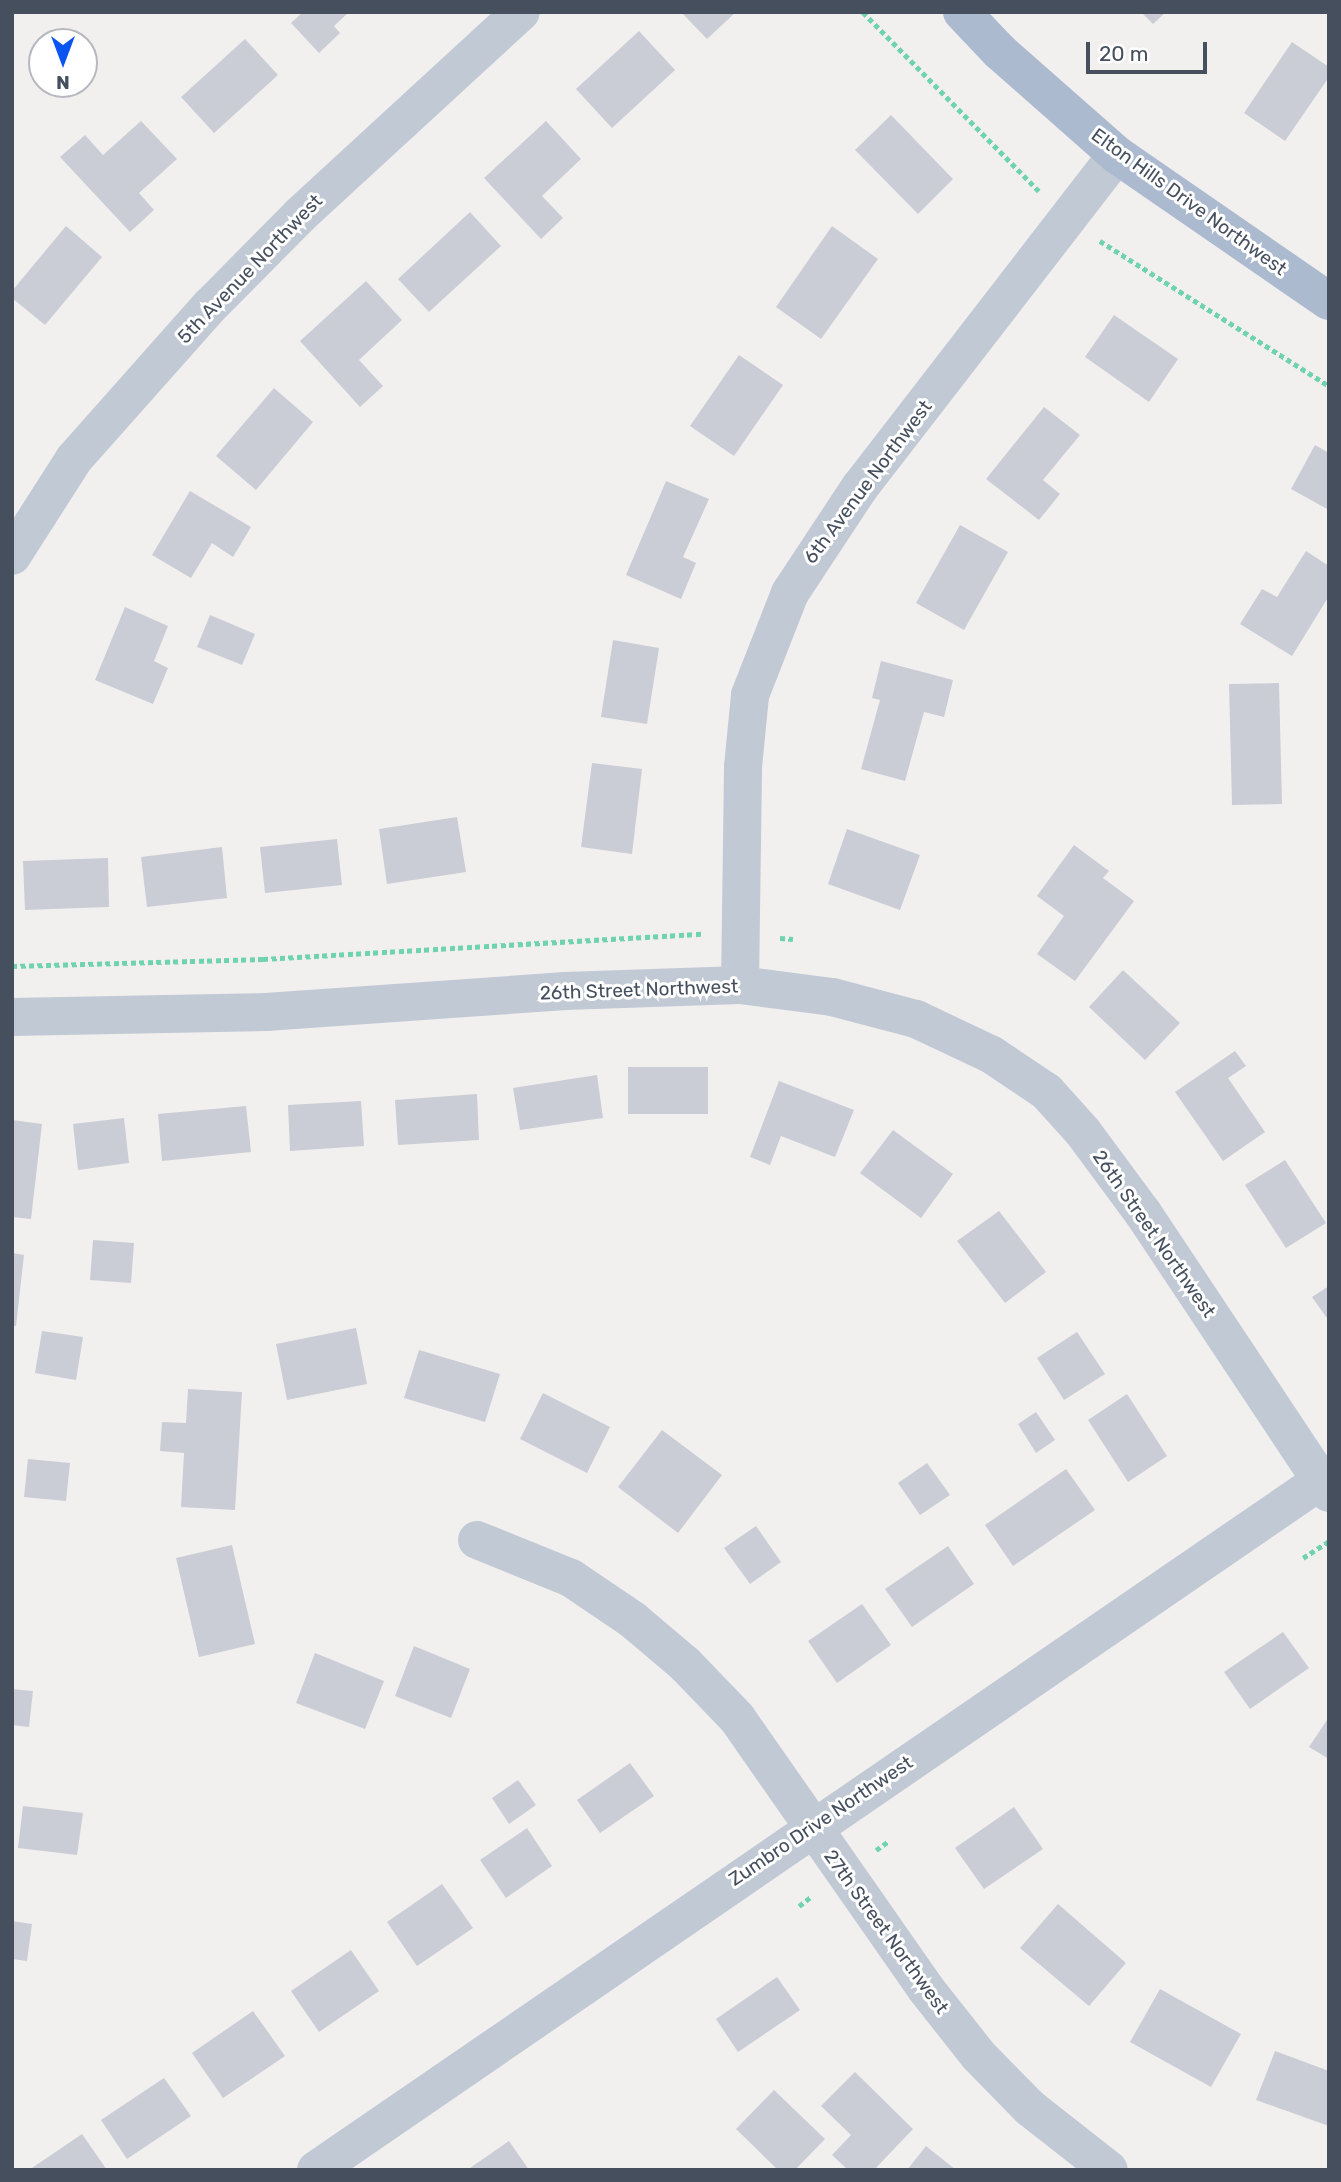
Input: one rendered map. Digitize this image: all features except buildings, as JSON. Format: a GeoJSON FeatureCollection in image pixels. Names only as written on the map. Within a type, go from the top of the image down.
{"type":"FeatureCollection","features":[{"type":"Feature","properties":{"kind":"main road","name":"Elton Hills Drive Northwest"},"geometry":{"type":"LineString","coordinates":[[962,12],[999,51],[1117,155],[1329,301]]}},
{"type":"Feature","properties":{"kind":"street","name":"5th Avenue Northwest"},"geometry":{"type":"LineString","coordinates":[[12,556],[74,459],[210,306],[300,215],[521,12]]}},
{"type":"Feature","properties":{"kind":"street","name":"6th Avenue Northwest"},"geometry":{"type":"LineString","coordinates":[[740,985],[743,767],[750,695],[790,593],[860,487],[1117,155]]}},
{"type":"Feature","properties":{"kind":"street","name":"26th Street Northwest"},"geometry":{"type":"LineString","coordinates":[[12,1017],[266,1012],[565,991],[740,985],[832,997],[916,1019],[992,1055],[1047,1091],[1143,1213],[1326,1483]]}},
{"type":"Feature","properties":{"kind":"street","name":"Zumbro Drive Northwest"},"geometry":{"type":"LineString","coordinates":[[334,2165],[811,1827],[1326,1483]]}},
{"type":"Feature","properties":{"kind":"street","name":"27th Street Northwest"},"geometry":{"type":"LineString","coordinates":[[477,1540],[571,1578],[633,1620],[685,1664],[737,1718],[926,1989],[979,2056],[1030,2108],[1110,2170]]}},
{"type":"Feature","properties":{"kind":"path"},"geometry":{"type":"LineString","coordinates":[[863,12],[1031,184]]}},
{"type":"Feature","properties":{"kind":"path"},"geometry":{"type":"LineString","coordinates":[[1109,248],[1329,386]]}},
{"type":"Feature","properties":{"kind":"path"},"geometry":{"type":"LineString","coordinates":[[12,966],[263,959],[685,933]]}},
{"type":"Feature","properties":{"kind":"path"},"geometry":{"type":"LineString","coordinates":[[1303,1558],[1329,1541]]}}]}
